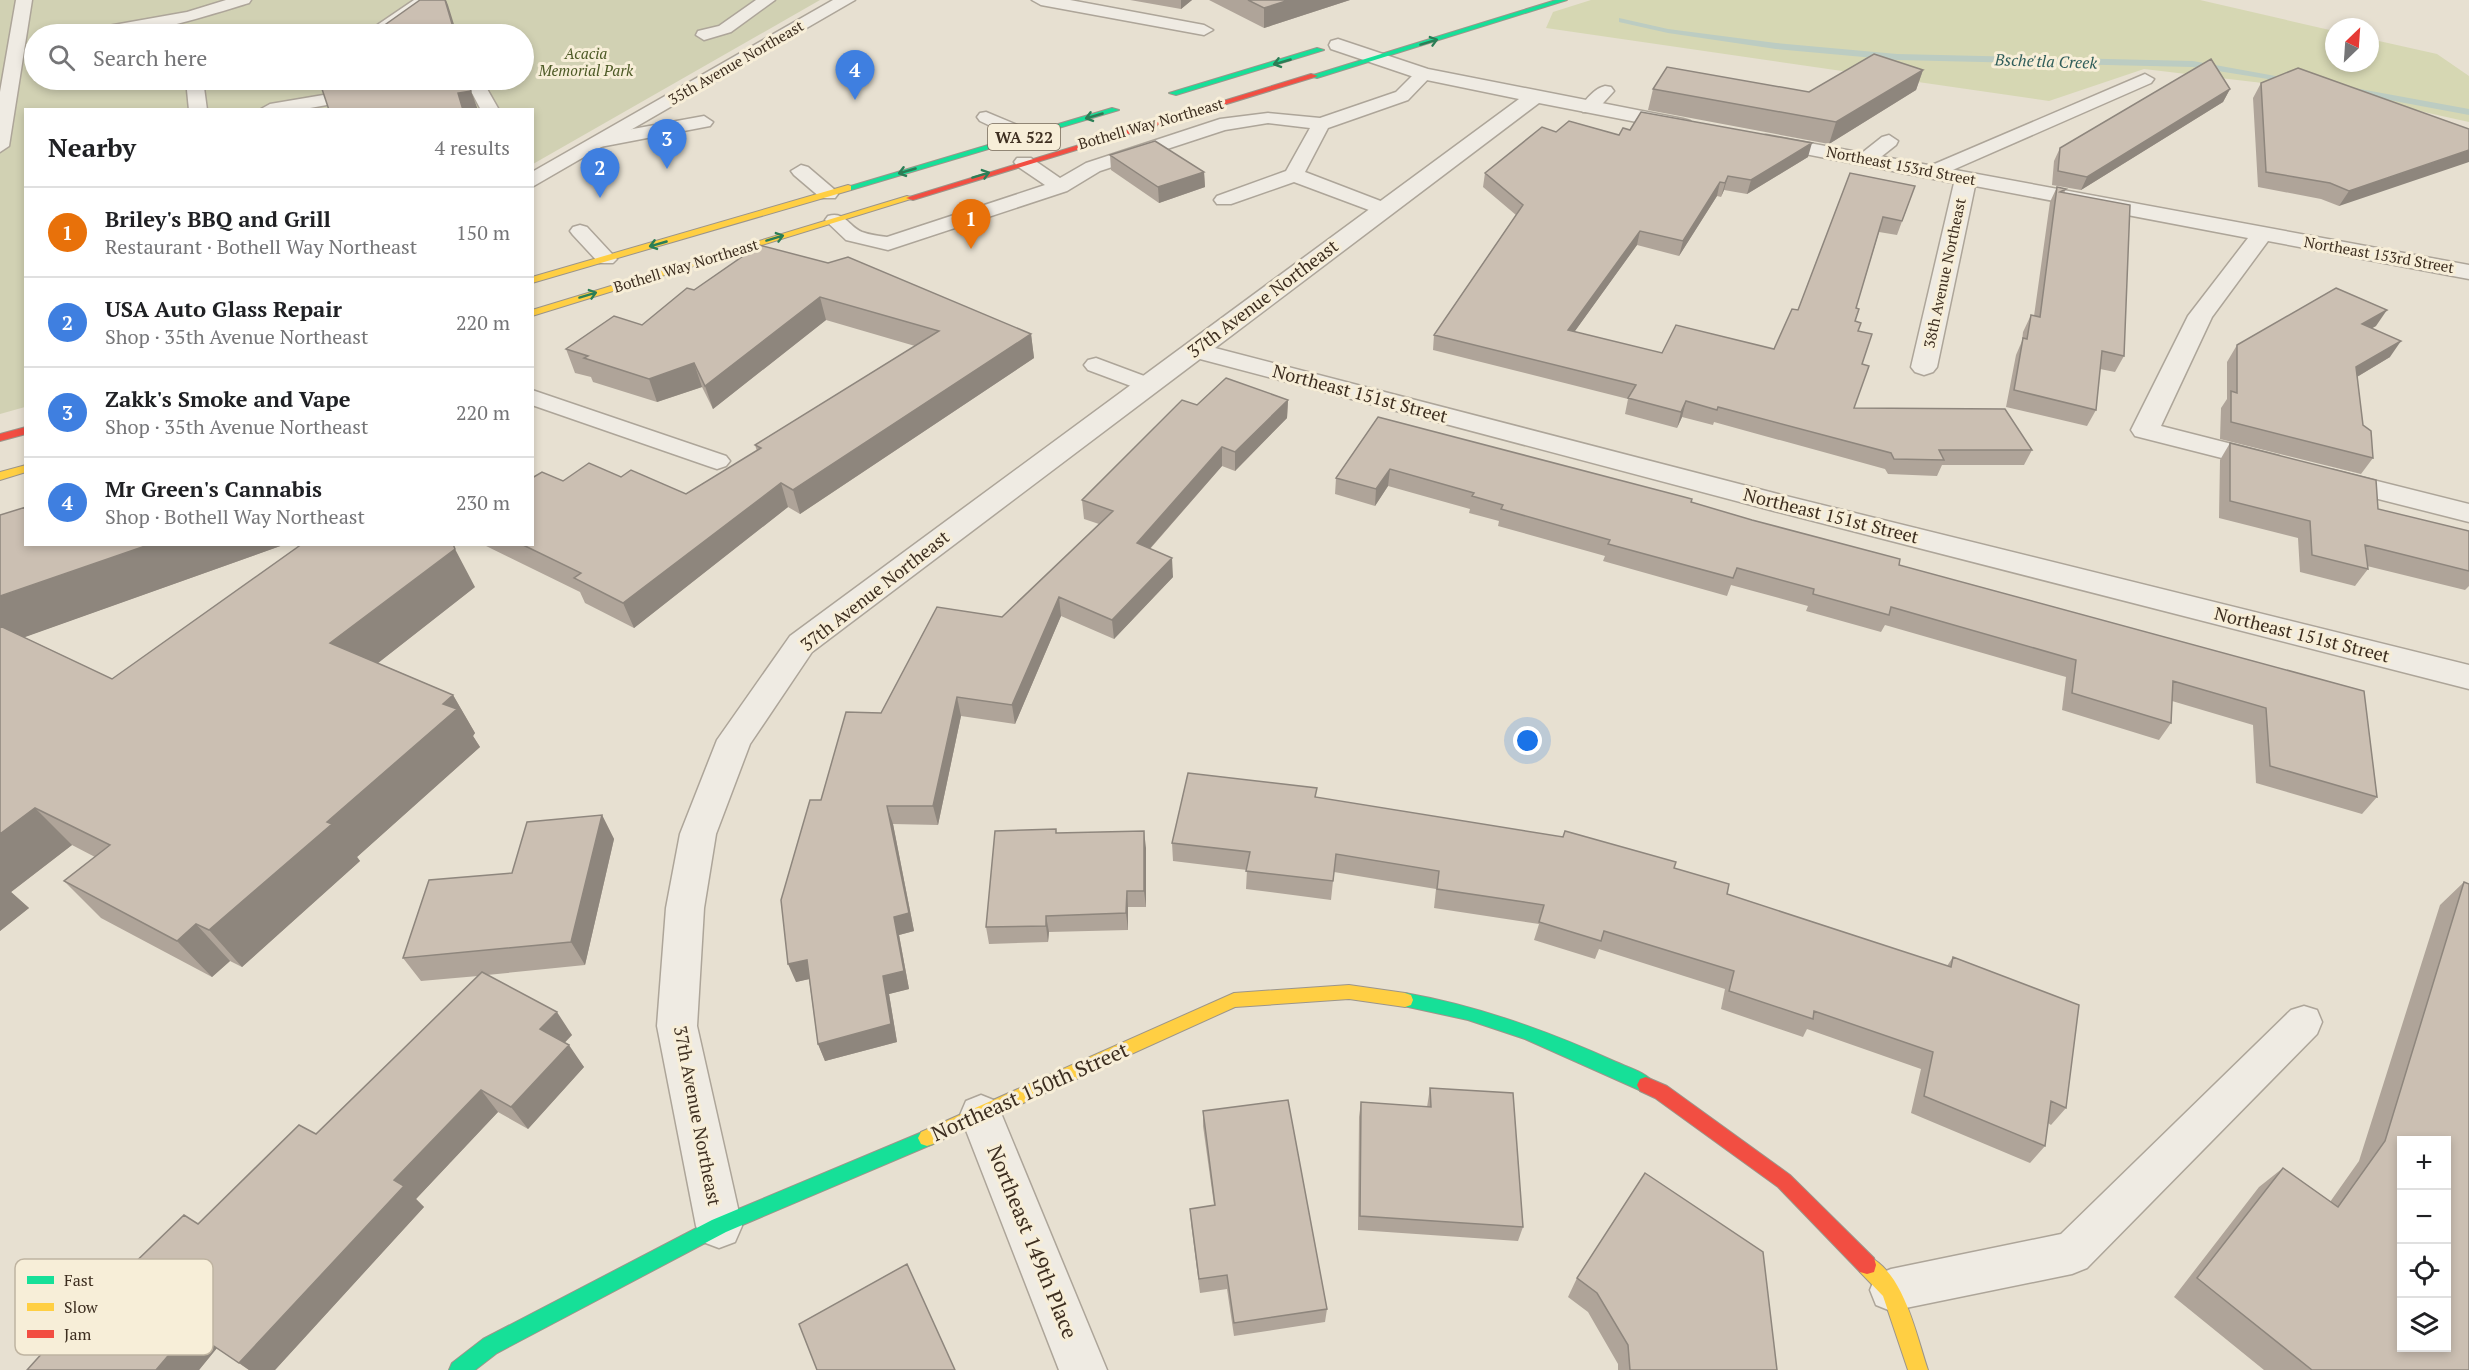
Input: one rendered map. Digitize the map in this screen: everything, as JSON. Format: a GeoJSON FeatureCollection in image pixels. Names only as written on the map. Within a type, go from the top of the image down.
{"type":"FeatureCollection","features":[{"type":"Feature","properties":{"kind":"main road","name":"Bothell Way Northeast"},"geometry":{"type":"LineString","coordinates":[[534,312],[1563,0]]}},
{"type":"Feature","properties":{"kind":"main road","name":"Bothell Way Northeast"},"geometry":{"type":"LineString","coordinates":[[1159,97],[1359,39]]}},
{"type":"Feature","properties":{"kind":"main road","name":"Bothell Way Northeast"},"geometry":{"type":"LineString","coordinates":[[534,279],[1126,107]]}},
{"type":"Feature","properties":{"kind":"main road"},"geometry":{"type":"LineString","coordinates":[[534,297],[612,274],[606,259]]}},
{"type":"Feature","properties":{"kind":"main road"},"geometry":{"type":"LineString","coordinates":[[0,438],[24,431]]}},
{"type":"Feature","properties":{"kind":"main road"},"geometry":{"type":"LineString","coordinates":[[0,476],[24,469]]}},
{"type":"Feature","properties":{"kind":"main road","name":"Northeast 150th Street"},"geometry":{"type":"LineString","coordinates":[[719,1226],[981,1115],[1234,1000],[1348,992],[1458,1010],[1566,1045],[1661,1092],[1784,1181],[1891,1290]]}},
{"type":"Feature","properties":{"kind":"main road","name":"37th Avenue Northeast"},"geometry":{"type":"LineString","coordinates":[[459,1370],[490,1346],[719,1226]]}},
{"type":"Feature","properties":{"kind":"main road"},"geometry":{"type":"LineString","coordinates":[[1891,1290],[1917,1370]]}},
{"type":"Feature","properties":{"kind":"street","name":"35th Avenue Northeast"},"geometry":{"type":"LineString","coordinates":[[534,180],[846,0]]}},
{"type":"Feature","properties":{"kind":"street"},"geometry":{"type":"LineString","coordinates":[[1041,0],[1204,30]]}},
{"type":"Feature","properties":{"kind":"street"},"geometry":{"type":"LineString","coordinates":[[1338,45],[1425,74],[1704,129]]}},
{"type":"Feature","properties":{"kind":"street","name":"37th Avenue Northeast"},"geometry":{"type":"LineString","coordinates":[[719,1226],[677,1026],[685,908],[698,834],[734,740],[801,644],[1534,97]]}},
{"type":"Feature","properties":{"kind":"street","name":"Northeast 153rd Street"},"geometry":{"type":"LineString","coordinates":[[1750,138],[2469,272]]}},
{"type":"Feature","properties":{"kind":"street","name":"38th Avenue Northeast"},"geometry":{"type":"LineString","coordinates":[[1924,367],[1966,178]]}},
{"type":"Feature","properties":{"kind":"street"},"geometry":{"type":"LineString","coordinates":[[2262,233],[2200,316],[2145,430],[2469,513]]}},
{"type":"Feature","properties":{"kind":"street","name":"Northeast 151st Street"},"geometry":{"type":"LineString","coordinates":[[1194,350],[1774,502],[2469,677]]}},
{"type":"Feature","properties":{"kind":"street","name":"Northeast 149th Place"},"geometry":{"type":"LineString","coordinates":[[981,1115],[1083,1370]]}},
{"type":"Feature","properties":{"kind":"lane"},"geometry":{"type":"LineString","coordinates":[[0,146],[8,45],[24,0]]}},
{"type":"Feature","properties":{"kind":"lane"},"geometry":{"type":"LineString","coordinates":[[128,24],[188,8],[243,0]]}},
{"type":"Feature","properties":{"kind":"lane"},"geometry":{"type":"LineString","coordinates":[[387,24],[424,0]]}},
{"type":"Feature","properties":{"kind":"lane"},"geometry":{"type":"LineString","coordinates":[[704,34],[725,30],[767,0]]}},
{"type":"Feature","properties":{"kind":"lane"},"geometry":{"type":"LineString","coordinates":[[188,8],[189,24]]}},
{"type":"Feature","properties":{"kind":"lane"},"geometry":{"type":"LineString","coordinates":[[8,45],[24,43]]}},
{"type":"Feature","properties":{"kind":"lane"},"geometry":{"type":"LineString","coordinates":[[835,220],[853,236],[888,244],[1060,187],[1093,167],[1221,125],[1248,119],[1268,118],[1322,124],[1402,96],[1425,74]]}},
{"type":"Feature","properties":{"kind":"lane"},"geometry":{"type":"LineString","coordinates":[[1932,172],[2145,79]]}},
{"type":"Feature","properties":{"kind":"lane"},"geometry":{"type":"LineString","coordinates":[[196,90],[198,108]]}},
{"type":"Feature","properties":{"kind":"lane"},"geometry":{"type":"LineString","coordinates":[[271,108],[296,90]]}},
{"type":"Feature","properties":{"kind":"lane"},"geometry":{"type":"LineString","coordinates":[[479,90],[489,108]]}},
{"type":"Feature","properties":{"kind":"lane"},"geometry":{"type":"LineString","coordinates":[[276,108],[383,91]]}},
{"type":"Feature","properties":{"kind":"lane"},"geometry":{"type":"LineString","coordinates":[[1589,108],[1605,91]]}},
{"type":"Feature","properties":{"kind":"lane"},"geometry":{"type":"LineString","coordinates":[[986,117],[1027,136]]}},
{"type":"Feature","properties":{"kind":"lane"},"geometry":{"type":"LineString","coordinates":[[600,141],[704,122]]}},
{"type":"Feature","properties":{"kind":"lane"},"geometry":{"type":"LineString","coordinates":[[1294,175],[1322,124]]}},
{"type":"Feature","properties":{"kind":"lane"},"geometry":{"type":"LineString","coordinates":[[1865,160],[1889,141]]}},
{"type":"Feature","properties":{"kind":"lane"},"geometry":{"type":"LineString","coordinates":[[1024,162],[1060,187]]}},
{"type":"Feature","properties":{"kind":"lane"},"geometry":{"type":"LineString","coordinates":[[801,171],[828,194]]}},
{"type":"Feature","properties":{"kind":"lane"},"geometry":{"type":"LineString","coordinates":[[1224,200],[1294,175],[1384,209]]}},
{"type":"Feature","properties":{"kind":"lane"},"geometry":{"type":"LineString","coordinates":[[580,231],[606,259]]}},
{"type":"Feature","properties":{"kind":"lane"},"geometry":{"type":"LineString","coordinates":[[1096,365],[1147,385]]}},
{"type":"Feature","properties":{"kind":"lane"},"geometry":{"type":"LineString","coordinates":[[534,399],[717,461]]}},
{"type":"Feature","properties":{"kind":"lane"},"geometry":{"type":"LineString","coordinates":[[1891,1290],[2072,1253],[2304,1022]]}},
{"type":"Feature","properties":{"kind":"green space","name":"Acacia Memorial Park"},"geometry":{"type":"Polygon","coordinates":[[[0,0],[820,0],[534,163],[534,108],[24,108],[24,407],[0,414],[0,0]]]}},
{"type":"Feature","properties":{"kind":"green space"},"geometry":{"type":"Polygon","coordinates":[[[1591,0],[2200,0],[2325,29],[2325,72],[2379,72],[2379,41],[2437,54],[2469,76],[2469,122],[2329,91],[2144,69],[2049,101],[1546,28],[1553,12],[1591,0]]]}},
{"type":"Feature","properties":{"kind":"building"},"geometry":{"type":"Polygon","coordinates":[[[420,0],[445,0],[452,24],[386,24],[420,0]]]}},
{"type":"Feature","properties":{"kind":"building"},"geometry":{"type":"Polygon","coordinates":[[[1248,0],[1289,0],[1264,8],[1248,0]]]}},
{"type":"Feature","properties":{"kind":"building"},"geometry":{"type":"Polygon","coordinates":[[[1874,54],[1923,70],[1836,122],[1653,89],[1667,67],[1809,92],[1874,54]]]}},
{"type":"Feature","properties":{"kind":"building"},"geometry":{"type":"Polygon","coordinates":[[[2211,59],[2230,89],[2087,177],[2058,171],[2060,148],[2211,59]]]}},
{"type":"Feature","properties":{"kind":"building"},"geometry":{"type":"Polygon","coordinates":[[[2298,68],[2469,129],[2469,150],[2349,191],[2330,183],[2266,172],[2261,83],[2298,68]]]}},
{"type":"Feature","properties":{"kind":"building"},"geometry":{"type":"Polygon","coordinates":[[[322,90],[471,91],[458,93],[462,108],[328,108],[322,90]]]}},
{"type":"Feature","properties":{"kind":"building"},"geometry":{"type":"Polygon","coordinates":[[[1641,112],[1812,143],[1751,180],[1728,176],[1725,183],[1720,182],[1683,241],[1640,231],[1568,330],[1662,353],[1676,325],[1774,349],[1792,309],[1798,310],[1850,173],[1915,186],[1902,221],[1883,217],[1856,308],[1859,309],[1855,321],[1861,323],[1858,331],[1872,334],[1862,364],[1869,366],[1854,408],[2005,409],[2032,450],[1939,450],[1944,460],[1894,459],[1891,453],[1718,407],[1717,410],[1686,401],[1681,412],[1628,398],[1636,385],[1434,335],[1523,205],[1485,173],[1542,127],[1556,132],[1569,121],[1619,135],[1623,128],[1630,130],[1641,112]]]}},
{"type":"Feature","properties":{"kind":"building"},"geometry":{"type":"Polygon","coordinates":[[[1155,141],[1204,172],[1158,187],[1110,155],[1155,141]]]}},
{"type":"Feature","properties":{"kind":"building"},"geometry":{"type":"Polygon","coordinates":[[[2057,187],[2066,189],[2060,192],[2130,205],[2124,356],[2102,351],[2096,410],[2014,390],[2023,338],[2027,339],[2031,315],[2040,317],[2057,187]]]}},
{"type":"Feature","properties":{"kind":"building"},"geometry":{"type":"Polygon","coordinates":[[[759,245],[828,263],[848,257],[1031,334],[793,490],[781,483],[623,603],[574,578],[581,573],[525,546],[534,546],[534,477],[542,472],[563,481],[589,463],[621,477],[631,470],[686,494],[761,448],[755,445],[939,331],[820,297],[705,386],[694,363],[649,379],[584,358],[588,356],[566,349],[614,316],[642,325],[687,288],[694,290],[759,245]]]}},
{"type":"Feature","properties":{"kind":"building"},"geometry":{"type":"Polygon","coordinates":[[[2336,288],[2387,310],[2362,324],[2401,341],[2356,367],[2363,425],[2371,431],[2373,458],[2231,422],[2231,391],[2237,393],[2237,345],[2336,288]]]}},
{"type":"Feature","properties":{"kind":"building"},"geometry":{"type":"Polygon","coordinates":[[[1226,378],[1288,400],[1235,452],[1222,447],[1137,543],[1172,558],[1112,620],[1059,597],[1012,705],[957,697],[933,806],[887,806],[909,913],[894,917],[904,971],[883,976],[891,1024],[818,1044],[807,960],[788,964],[781,900],[810,800],[821,800],[846,712],[881,713],[937,607],[1002,617],[1113,511],[1082,500],[1182,400],[1197,405],[1226,378]]]}},
{"type":"Feature","properties":{"kind":"building"},"geometry":{"type":"Polygon","coordinates":[[[1378,417],[1692,499],[1691,502],[1752,520],[1900,559],[1899,565],[2364,691],[2377,797],[2270,766],[2266,708],[2173,681],[2171,723],[2072,693],[2076,660],[1891,607],[1889,615],[1813,594],[1814,589],[1737,568],[1733,578],[1608,544],[1610,540],[1501,509],[1503,505],[1472,496],[1474,493],[1390,469],[1376,489],[1336,478],[1378,417]]]}},
{"type":"Feature","properties":{"kind":"building"},"geometry":{"type":"Polygon","coordinates":[[[2230,443],[2376,480],[2378,509],[2469,531],[2469,571],[2365,545],[2368,569],[2312,555],[2310,521],[2230,501],[2230,443]]]}},
{"type":"Feature","properties":{"kind":"building"},"geometry":{"type":"Polygon","coordinates":[[[24,508],[24,546],[145,546],[0,596],[0,515],[24,508]]]}},
{"type":"Feature","properties":{"kind":"building"},"geometry":{"type":"Polygon","coordinates":[[[299,546],[454,546],[455,549],[330,643],[453,695],[443,704],[457,709],[327,822],[332,824],[209,930],[196,924],[177,941],[64,881],[110,845],[35,808],[0,834],[0,626],[112,679],[299,546]]]}},
{"type":"Feature","properties":{"kind":"building"},"geometry":{"type":"Polygon","coordinates":[[[1188,773],[1317,788],[1315,797],[1563,837],[1565,831],[1676,862],[1674,868],[1729,884],[1727,894],[1951,967],[1953,957],[2079,1005],[2066,1108],[2051,1101],[2045,1146],[1924,1096],[1933,1052],[1814,1011],[1813,1019],[1729,991],[1734,971],[1604,931],[1601,941],[1539,922],[1544,905],[1437,889],[1439,871],[1336,854],[1333,881],[1246,871],[1250,852],[1172,843],[1188,773]]]}},
{"type":"Feature","properties":{"kind":"building"},"geometry":{"type":"Polygon","coordinates":[[[602,815],[571,942],[403,958],[429,880],[512,873],[527,822],[602,815]]]}},
{"type":"Feature","properties":{"kind":"building"},"geometry":{"type":"Polygon","coordinates":[[[1056,829],[1056,833],[1144,831],[1144,891],[1127,891],[1126,913],[1046,916],[1046,926],[986,927],[995,831],[1056,829]]]}},
{"type":"Feature","properties":{"kind":"building"},"geometry":{"type":"Polygon","coordinates":[[[2464,882],[2469,884],[2469,1370],[2312,1370],[2197,1278],[2283,1168],[2338,1207],[2385,1141],[2464,882]]]}},
{"type":"Feature","properties":{"kind":"building"},"geometry":{"type":"Polygon","coordinates":[[[482,972],[557,1012],[540,1029],[569,1045],[511,1107],[481,1090],[394,1180],[404,1186],[239,1363],[213,1345],[213,1259],[139,1259],[184,1215],[198,1224],[299,1125],[316,1134],[482,972]]]}},
{"type":"Feature","properties":{"kind":"building"},"geometry":{"type":"Polygon","coordinates":[[[1430,1088],[1513,1093],[1523,1227],[1360,1216],[1361,1102],[1431,1107],[1430,1088]]]}},
{"type":"Feature","properties":{"kind":"building"},"geometry":{"type":"Polygon","coordinates":[[[1288,1100],[1327,1309],[1234,1323],[1227,1275],[1199,1279],[1190,1209],[1215,1205],[1203,1111],[1288,1100]]]}},
{"type":"Feature","properties":{"kind":"building"},"geometry":{"type":"Polygon","coordinates":[[[1645,1173],[1763,1252],[1777,1370],[1630,1370],[1628,1345],[1597,1293],[1577,1278],[1645,1173]]]}},
{"type":"Feature","properties":{"kind":"building"},"geometry":{"type":"Polygon","coordinates":[[[907,1264],[955,1370],[817,1370],[799,1324],[907,1264]]]}},
{"type":"Feature","properties":{"kind":"building"},"geometry":{"type":"Polygon","coordinates":[[[41,1355],[169,1355],[156,1370],[27,1370],[41,1355]]]}},
{"type":"Feature","properties":{"kind":"waterway","name":"Bsche'tla Creek"},"geometry":{"type":"LineString","coordinates":[[1622,20],[1668,31],[1776,46],[1897,57],[2193,64],[2293,80]]}},
{"type":"Feature","properties":{"kind":"waterway","name":"Bsche'tla Creek"},"geometry":{"type":"LineString","coordinates":[[2349,90],[2469,112]]}},
{"type":"Feature","properties":{"kind":"traffic: fast"},"geometry":{"type":"LineString","coordinates":[[1314,76],[1563,0]]}},
{"type":"Feature","properties":{"kind":"traffic: fast"},"geometry":{"type":"LineString","coordinates":[[1173,93],[1320,50]]}},
{"type":"Feature","properties":{"kind":"traffic: fast"},"geometry":{"type":"LineString","coordinates":[[848,188],[1115,110]]}},
{"type":"Feature","properties":{"kind":"traffic: fast"},"geometry":{"type":"LineString","coordinates":[[1405,1000],[1499,1022],[1588,1057],[1646,1085]]}},
{"type":"Feature","properties":{"kind":"traffic: fast"},"geometry":{"type":"LineString","coordinates":[[459,1370],[490,1346],[719,1226],[927,1138]]}},
{"type":"Feature","properties":{"kind":"traffic: slow"},"geometry":{"type":"LineString","coordinates":[[534,279],[848,188]]}},
{"type":"Feature","properties":{"kind":"traffic: slow"},"geometry":{"type":"LineString","coordinates":[[534,312],[910,198]]}},
{"type":"Feature","properties":{"kind":"traffic: slow"},"geometry":{"type":"LineString","coordinates":[[0,476],[24,469]]}},
{"type":"Feature","properties":{"kind":"traffic: slow"},"geometry":{"type":"LineString","coordinates":[[927,1138],[1234,1000],[1349,992],[1405,1000]]}},
{"type":"Feature","properties":{"kind":"traffic: slow"},"geometry":{"type":"LineString","coordinates":[[1867,1265],[1891,1290],[1918,1370]]}},
{"type":"Feature","properties":{"kind":"traffic: jam"},"geometry":{"type":"LineString","coordinates":[[910,198],[1314,76]]}},
{"type":"Feature","properties":{"kind":"traffic: jam"},"geometry":{"type":"LineString","coordinates":[[0,438],[24,431]]}},
{"type":"Feature","properties":{"kind":"traffic: jam"},"geometry":{"type":"LineString","coordinates":[[1646,1085],[1661,1092],[1784,1181],[1867,1265]]}},
{"type":"Feature","properties":{"kind":"place","name":"Mr Green's Cannabis"},"geometry":{"type":"Point","coordinates":[855,100]}},
{"type":"Feature","properties":{"kind":"place","name":"Zakk's Smoke and Vape"},"geometry":{"type":"Point","coordinates":[667,169]}},
{"type":"Feature","properties":{"kind":"place","name":"USA Auto Glass Repair"},"geometry":{"type":"Point","coordinates":[600,198]}},
{"type":"Feature","properties":{"kind":"place","name":"Briley's BBQ and Grill"},"geometry":{"type":"Point","coordinates":[971,249]}}]}
